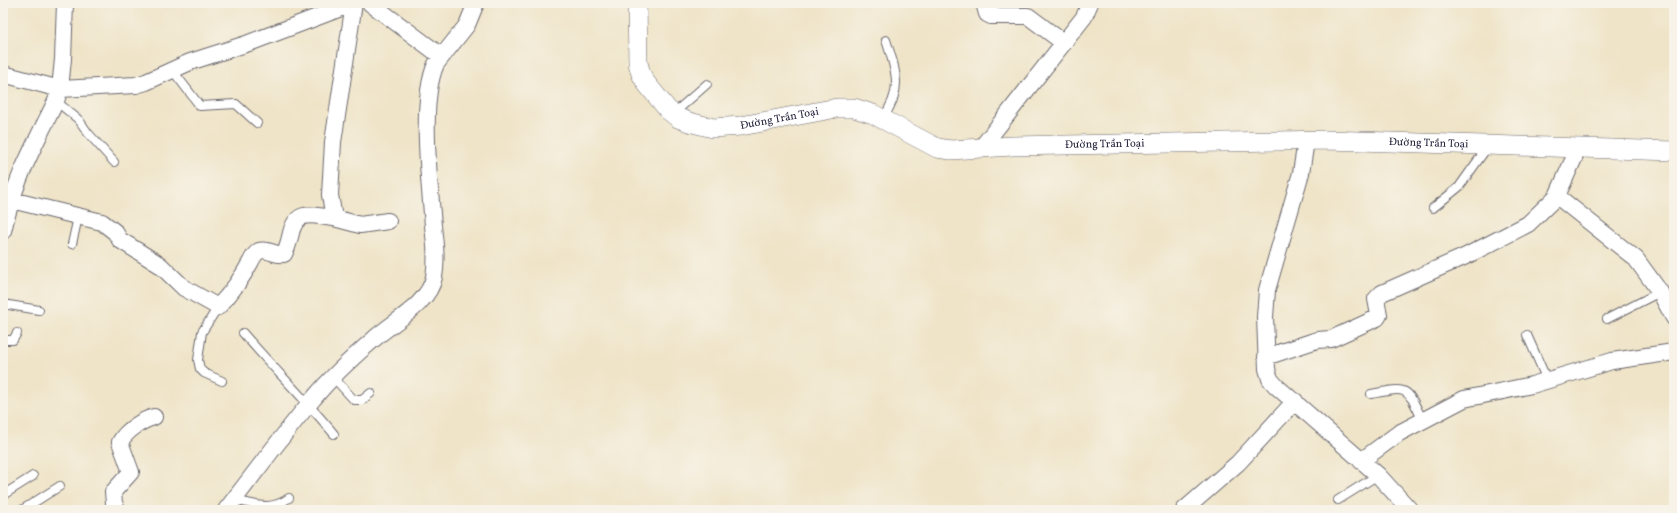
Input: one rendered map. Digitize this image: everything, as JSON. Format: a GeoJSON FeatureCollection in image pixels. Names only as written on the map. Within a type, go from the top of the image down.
{"type":"FeatureCollection","features":[{"type":"Feature","properties":{"kind":"street"},"geometry":{"type":"LineString","coordinates":[[3,231],[11,200],[24,164],[58,95],[63,60],[65,3]]}},
{"type":"Feature","properties":{"kind":"street"},"geometry":{"type":"LineString","coordinates":[[3,74],[58,95],[136,85],[173,71],[190,62],[250,43],[354,3],[333,142],[330,195],[334,218]]}},
{"type":"Feature","properties":{"kind":"street"},"geometry":{"type":"LineString","coordinates":[[370,3],[441,56]]}},
{"type":"Feature","properties":{"kind":"street"},"geometry":{"type":"LineString","coordinates":[[230,505],[309,404],[333,377],[381,332],[422,301],[431,287],[436,264],[428,160],[428,96],[433,71],[441,56],[467,25],[476,3]]}},
{"type":"Feature","properties":{"kind":"street","name":"Đường Trần Toại"},"geometry":{"type":"LineString","coordinates":[[637,3],[638,63],[641,74],[668,110],[673,114],[689,122],[713,128],[741,126],[837,108],[854,108],[873,114],[937,148],[952,150],[1012,146],[1327,140],[1674,151]]}},
{"type":"Feature","properties":{"kind":"street"},"geometry":{"type":"LineString","coordinates":[[984,3],[987,14],[990,16],[1028,16],[1064,43]]}},
{"type":"Feature","properties":{"kind":"street"},"geometry":{"type":"LineString","coordinates":[[982,148],[1084,17],[1090,3]]}},
{"type":"Feature","properties":{"kind":"street"},"geometry":{"type":"LineString","coordinates":[[1306,141],[1301,173],[1267,290],[1265,317],[1266,357],[1270,379],[1276,386],[1378,475],[1410,510]]}},
{"type":"Feature","properties":{"kind":"street"},"geometry":{"type":"LineString","coordinates":[[1266,357],[1317,340],[1330,339],[1377,318],[1379,315],[1376,299],[1378,296],[1466,256],[1528,224],[1557,196],[1579,147]]}},
{"type":"Feature","properties":{"kind":"street"},"geometry":{"type":"LineString","coordinates":[[1557,196],[1636,259],[1660,292],[1674,318]]}},
{"type":"Feature","properties":{"kind":"street"},"geometry":{"type":"LineString","coordinates":[[11,200],[102,222],[109,226],[120,240],[160,265],[184,288],[218,306],[234,289],[253,257],[259,251],[263,250],[280,255],[284,254],[288,247],[294,222],[297,219],[303,216],[334,218],[360,225],[388,221]]}},
{"type":"Feature","properties":{"kind":"street"},"geometry":{"type":"LineString","coordinates":[[1361,461],[1399,434],[1470,397],[1547,380],[1612,361],[1674,352]]}},
{"type":"Feature","properties":{"kind":"street"},"geometry":{"type":"LineString","coordinates":[[1184,510],[1238,463],[1295,401]]}},
{"type":"Feature","properties":{"kind":"street"},"geometry":{"type":"LineString","coordinates":[[117,510],[114,503],[113,492],[131,472],[120,442],[138,424],[146,419],[154,417]]}},
{"type":"Feature","properties":{"kind":"lane"},"geometry":{"type":"LineString","coordinates":[[882,119],[892,103],[897,82],[897,73],[886,40]]}},
{"type":"Feature","properties":{"kind":"lane"},"geometry":{"type":"LineString","coordinates":[[173,71],[200,106],[236,104],[257,123]]}},
{"type":"Feature","properties":{"kind":"lane"},"geometry":{"type":"LineString","coordinates":[[673,114],[707,84]]}},
{"type":"Feature","properties":{"kind":"lane"},"geometry":{"type":"LineString","coordinates":[[58,95],[88,133],[114,162]]}},
{"type":"Feature","properties":{"kind":"lane"},"geometry":{"type":"LineString","coordinates":[[1433,208],[1460,187],[1490,145]]}},
{"type":"Feature","properties":{"kind":"lane"},"geometry":{"type":"LineString","coordinates":[[72,244],[78,216]]}},
{"type":"Feature","properties":{"kind":"lane"},"geometry":{"type":"LineString","coordinates":[[1607,319],[1660,292]]}},
{"type":"Feature","properties":{"kind":"lane"},"geometry":{"type":"LineString","coordinates":[[3,304],[39,310]]}},
{"type":"Feature","properties":{"kind":"lane"},"geometry":{"type":"LineString","coordinates":[[218,306],[202,332],[198,360],[200,369],[204,373],[222,381]]}},
{"type":"Feature","properties":{"kind":"lane"},"geometry":{"type":"LineString","coordinates":[[3,340],[13,340],[17,333]]}},
{"type":"Feature","properties":{"kind":"lane"},"geometry":{"type":"LineString","coordinates":[[243,333],[309,404],[334,434]]}},
{"type":"Feature","properties":{"kind":"lane"},"geometry":{"type":"LineString","coordinates":[[1527,335],[1547,380]]}},
{"type":"Feature","properties":{"kind":"lane"},"geometry":{"type":"LineString","coordinates":[[333,377],[354,400],[362,400],[371,393]]}},
{"type":"Feature","properties":{"kind":"lane"},"geometry":{"type":"LineString","coordinates":[[1371,394],[1397,390],[1407,392],[1412,397],[1423,421]]}},
{"type":"Feature","properties":{"kind":"lane"},"geometry":{"type":"LineString","coordinates":[[1338,500],[1378,475]]}},
{"type":"Feature","properties":{"kind":"lane"},"geometry":{"type":"LineString","coordinates":[[3,494],[33,476]]}},
{"type":"Feature","properties":{"kind":"lane"},"geometry":{"type":"LineString","coordinates":[[22,510],[60,486]]}},
{"type":"Feature","properties":{"kind":"lane"},"geometry":{"type":"LineString","coordinates":[[230,505],[266,507],[281,504],[289,498]]}}]}
